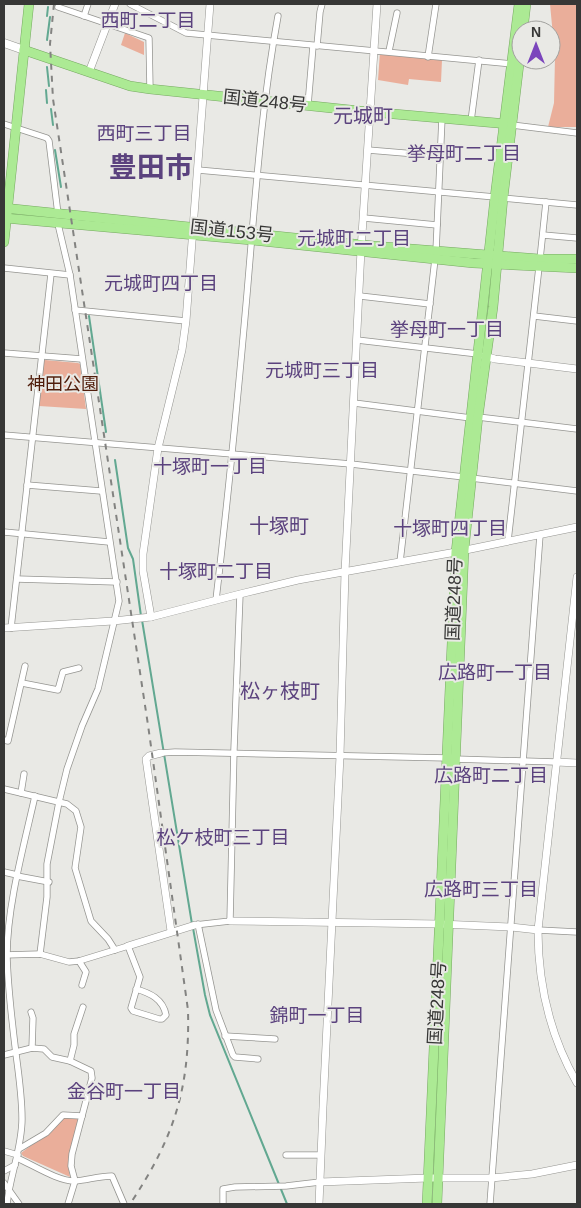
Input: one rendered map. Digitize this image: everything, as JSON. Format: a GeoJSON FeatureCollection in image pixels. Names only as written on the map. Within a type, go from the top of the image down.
{"type":"FeatureCollection","features":[{"type":"Feature","properties":{"kind":"highway"},"geometry":{"type":"LineString","coordinates":[[4,242],[5,208],[29,4]]}},
{"type":"Feature","properties":{"kind":"highway"},"geometry":{"type":"LineString","coordinates":[[517,20],[519,4]]}},
{"type":"Feature","properties":{"kind":"highway"},"geometry":{"type":"LineString","coordinates":[[524,20],[526,4]]}},
{"type":"Feature","properties":{"kind":"highway","name":"国道248号"},"geometry":{"type":"LineString","coordinates":[[24,50],[130,86],[204,96],[508,124]]}},
{"type":"Feature","properties":{"kind":"highway"},"geometry":{"type":"LineString","coordinates":[[508,124],[512,70]]}},
{"type":"Feature","properties":{"kind":"highway"},"geometry":{"type":"LineString","coordinates":[[494,260],[508,124],[517,70]]}},
{"type":"Feature","properties":{"kind":"highway","name":"国道153号"},"geometry":{"type":"LineString","coordinates":[[5,208],[192,230],[435,255],[540,263]]}},
{"type":"Feature","properties":{"kind":"highway","name":"国道153号"},"geometry":{"type":"LineString","coordinates":[[5,218],[58,224],[192,230]]}},
{"type":"Feature","properties":{"kind":"highway"},"geometry":{"type":"LineString","coordinates":[[540,263],[577,259]]}},
{"type":"Feature","properties":{"kind":"highway","name":"国道248号"},"geometry":{"type":"LineString","coordinates":[[427,1204],[433,1178],[460,551],[494,260]]}},
{"type":"Feature","properties":{"kind":"highway"},"geometry":{"type":"LineString","coordinates":[[540,263],[577,268]]}},
{"type":"Feature","properties":{"kind":"highway","name":"国道248号"},"geometry":{"type":"LineString","coordinates":[[433,1178],[437,1204]]}},
{"type":"Feature","properties":{"kind":"main road"},"geometry":{"type":"LineString","coordinates":[[4,43],[24,50]]}},
{"type":"Feature","properties":{"kind":"street"},"geometry":{"type":"LineString","coordinates":[[84,16],[88,4]]}},
{"type":"Feature","properties":{"kind":"street"},"geometry":{"type":"LineString","coordinates":[[89,72],[115,4]]}},
{"type":"Feature","properties":{"kind":"street"},"geometry":{"type":"LineString","coordinates":[[130,4],[186,33],[511,64]]}},
{"type":"Feature","properties":{"kind":"street"},"geometry":{"type":"LineString","coordinates":[[150,617],[143,563],[158,448],[182,350],[186,321],[210,4]]}},
{"type":"Feature","properties":{"kind":"street"},"geometry":{"type":"LineString","coordinates":[[308,105],[322,4]]}},
{"type":"Feature","properties":{"kind":"street"},"geometry":{"type":"LineString","coordinates":[[319,1204],[333,922],[346,572],[361,247],[377,4]]}},
{"type":"Feature","properties":{"kind":"street"},"geometry":{"type":"LineString","coordinates":[[428,57],[436,4]]}},
{"type":"Feature","properties":{"kind":"street"},"geometry":{"type":"LineString","coordinates":[[58,7],[149,38],[150,89]]}},
{"type":"Feature","properties":{"kind":"street"},"geometry":{"type":"LineString","coordinates":[[389,51],[397,13]]}},
{"type":"Feature","properties":{"kind":"street"},"geometry":{"type":"LineString","coordinates":[[216,600],[257,175],[265,101],[278,16]]}},
{"type":"Feature","properties":{"kind":"street"},"geometry":{"type":"LineString","coordinates":[[471,121],[480,60]]}},
{"type":"Feature","properties":{"kind":"street"},"geometry":{"type":"LineString","coordinates":[[400,562],[435,255],[442,118]]}},
{"type":"Feature","properties":{"kind":"street"},"geometry":{"type":"LineString","coordinates":[[4,124],[46,138],[49,141],[58,214]]}},
{"type":"Feature","properties":{"kind":"street"},"geometry":{"type":"LineString","coordinates":[[508,124],[577,133]]}},
{"type":"Feature","properties":{"kind":"street"},"geometry":{"type":"LineString","coordinates":[[368,150],[440,156]]}},
{"type":"Feature","properties":{"kind":"street"},"geometry":{"type":"LineString","coordinates":[[198,170],[366,184],[577,205]]}},
{"type":"Feature","properties":{"kind":"street"},"geometry":{"type":"LineString","coordinates":[[508,541],[546,202]]}},
{"type":"Feature","properties":{"kind":"street"},"geometry":{"type":"LineString","coordinates":[[364,218],[437,225]]}},
{"type":"Feature","properties":{"kind":"street"},"geometry":{"type":"LineString","coordinates":[[40,954],[49,882],[48,864],[59,802],[82,726],[98,689],[118,601],[117,582],[101,491],[70,275],[58,224]]}},
{"type":"Feature","properties":{"kind":"street"},"geometry":{"type":"LineString","coordinates":[[543,235],[577,238]]}},
{"type":"Feature","properties":{"kind":"street"},"geometry":{"type":"LineString","coordinates":[[4,268],[70,275]]}},
{"type":"Feature","properties":{"kind":"street"},"geometry":{"type":"LineString","coordinates":[[50,274],[17,579],[7,628],[150,617],[240,594],[577,528]]}},
{"type":"Feature","properties":{"kind":"street"},"geometry":{"type":"LineString","coordinates":[[360,296],[430,304]]}},
{"type":"Feature","properties":{"kind":"street"},"geometry":{"type":"LineString","coordinates":[[75,310],[186,321]]}},
{"type":"Feature","properties":{"kind":"street"},"geometry":{"type":"LineString","coordinates":[[534,316],[577,321]]}},
{"type":"Feature","properties":{"kind":"street"},"geometry":{"type":"LineString","coordinates":[[357,340],[577,369]]}},
{"type":"Feature","properties":{"kind":"street"},"geometry":{"type":"LineString","coordinates":[[4,353],[82,359]]}},
{"type":"Feature","properties":{"kind":"street"},"geometry":{"type":"LineString","coordinates":[[354,403],[577,429]]}},
{"type":"Feature","properties":{"kind":"street"},"geometry":{"type":"LineString","coordinates":[[4,435],[351,464],[577,491]]}},
{"type":"Feature","properties":{"kind":"street"},"geometry":{"type":"LineString","coordinates":[[27,485],[101,491]]}},
{"type":"Feature","properties":{"kind":"street"},"geometry":{"type":"LineString","coordinates":[[4,532],[109,542]]}},
{"type":"Feature","properties":{"kind":"street"},"geometry":{"type":"LineString","coordinates":[[490,1204],[540,535]]}},
{"type":"Feature","properties":{"kind":"street"},"geometry":{"type":"LineString","coordinates":[[577,577],[538,930],[538,960],[547,1011],[562,1054],[577,1083]]}},
{"type":"Feature","properties":{"kind":"street"},"geometry":{"type":"LineString","coordinates":[[17,579],[117,582]]}},
{"type":"Feature","properties":{"kind":"street"},"geometry":{"type":"LineString","coordinates":[[230,921],[240,594]]}},
{"type":"Feature","properties":{"kind":"street"},"geometry":{"type":"LineString","coordinates":[[4,740],[8,741],[25,666]]}},
{"type":"Feature","properties":{"kind":"street"},"geometry":{"type":"LineString","coordinates":[[22,682],[58,690],[63,672],[78,668]]}},
{"type":"Feature","properties":{"kind":"street"},"geometry":{"type":"LineString","coordinates":[[171,932],[146,759],[149,756],[164,753],[235,753],[577,763]]}},
{"type":"Feature","properties":{"kind":"street"},"geometry":{"type":"LineString","coordinates":[[21,793],[24,774]]}},
{"type":"Feature","properties":{"kind":"street"},"geometry":{"type":"LineString","coordinates":[[4,789],[67,804],[78,815],[81,827],[75,868],[91,921],[108,939],[115,950]]}},
{"type":"Feature","properties":{"kind":"street"},"geometry":{"type":"LineString","coordinates":[[7,1204],[8,1190],[18,1154],[22,1100],[6,955],[17,876],[35,796]]}},
{"type":"Feature","properties":{"kind":"street"},"geometry":{"type":"LineString","coordinates":[[4,872],[49,882]]}},
{"type":"Feature","properties":{"kind":"street"},"geometry":{"type":"LineString","coordinates":[[6,955],[40,954],[64,962],[79,961],[181,928],[230,921],[511,927],[577,932]]}},
{"type":"Feature","properties":{"kind":"street"},"geometry":{"type":"LineString","coordinates":[[196,925],[216,1010],[233,1055],[236,1057],[258,1059]]}},
{"type":"Feature","properties":{"kind":"street"},"geometry":{"type":"LineString","coordinates":[[128,946],[140,977],[136,989],[131,1008],[133,1011],[162,1019],[166,1015],[161,1004],[151,994],[136,989]]}},
{"type":"Feature","properties":{"kind":"street"},"geometry":{"type":"LineString","coordinates":[[79,961],[86,972],[82,985]]}},
{"type":"Feature","properties":{"kind":"street"},"geometry":{"type":"LineString","coordinates":[[70,1062],[74,1045],[74,1034],[83,1007]]}},
{"type":"Feature","properties":{"kind":"street"},"geometry":{"type":"LineString","coordinates":[[31,1012],[33,1018],[32,1048]]}},
{"type":"Feature","properties":{"kind":"street"},"geometry":{"type":"LineString","coordinates":[[225,1036],[275,1038]]}},
{"type":"Feature","properties":{"kind":"street"},"geometry":{"type":"LineString","coordinates":[[4,1056],[32,1048],[44,1049],[52,1057],[90,1070],[93,1076],[71,1160],[75,1181],[68,1204]]}},
{"type":"Feature","properties":{"kind":"street"},"geometry":{"type":"LineString","coordinates":[[18,1154],[46,1134],[63,1115],[82,1116]]}},
{"type":"Feature","properties":{"kind":"street"},"geometry":{"type":"LineString","coordinates":[[4,1151],[18,1154],[62,1178],[75,1181],[112,1176],[124,1204]]}},
{"type":"Feature","properties":{"kind":"street"},"geometry":{"type":"LineString","coordinates":[[286,1155],[320,1155]]}},
{"type":"Feature","properties":{"kind":"street"},"geometry":{"type":"LineString","coordinates":[[4,1171],[15,1165]]}},
{"type":"Feature","properties":{"kind":"street"},"geometry":{"type":"LineString","coordinates":[[223,1204],[223,1189],[233,1187],[433,1178],[491,1178],[532,1174],[577,1165]]}},
{"type":"Feature","properties":{"kind":"street"},"geometry":{"type":"LineString","coordinates":[[4,1183],[19,1204]]}},
{"type":"Feature","properties":{"kind":"green space"},"geometry":{"type":"Polygon","coordinates":[[[550,4],[577,4],[577,127],[548,127],[554,103],[555,70],[561,70],[561,20],[552,20],[550,4]]]}},
{"type":"Feature","properties":{"kind":"green space"},"geometry":{"type":"Polygon","coordinates":[[[125,33],[144,42],[144,55],[121,45],[125,33]]]}},
{"type":"Feature","properties":{"kind":"green space"},"geometry":{"type":"Polygon","coordinates":[[[380,52],[442,60],[441,82],[409,79],[408,85],[378,80],[380,52]]]}},
{"type":"Feature","properties":{"kind":"green space","name":"神田公園"},"geometry":{"type":"Polygon","coordinates":[[[43,361],[80,364],[86,409],[39,406],[43,361]]]}},
{"type":"Feature","properties":{"kind":"green space"},"geometry":{"type":"Polygon","coordinates":[[[62,1117],[79,1120],[68,1161],[70,1177],[23,1156],[21,1153],[45,1135],[62,1117]]]}},
{"type":"Feature","properties":{"kind":"waterway"},"geometry":{"type":"LineString","coordinates":[[47,16],[48,7]]}},
{"type":"Feature","properties":{"kind":"waterway"},"geometry":{"type":"LineString","coordinates":[[47,40],[50,17]]}},
{"type":"Feature","properties":{"kind":"waterway"},"geometry":{"type":"LineString","coordinates":[[47,67],[49,86]]}},
{"type":"Feature","properties":{"kind":"waterway"},"geometry":{"type":"LineString","coordinates":[[46,90],[47,103]]}},
{"type":"Feature","properties":{"kind":"waterway"},"geometry":{"type":"LineString","coordinates":[[51,109],[53,125]]}},
{"type":"Feature","properties":{"kind":"waterway"},"geometry":{"type":"LineString","coordinates":[[55,150],[61,187]]}},
{"type":"Feature","properties":{"kind":"waterway"},"geometry":{"type":"LineString","coordinates":[[89,316],[106,432]]}},
{"type":"Feature","properties":{"kind":"waterway"},"geometry":{"type":"LineString","coordinates":[[115,460],[128,548],[133,559],[141,616]]}},
{"type":"Feature","properties":{"kind":"waterway"},"geometry":{"type":"LineString","coordinates":[[142,620],[192,924]]}},
{"type":"Feature","properties":{"kind":"waterway"},"geometry":{"type":"LineString","coordinates":[[193,928],[210,1015],[287,1204]]}},
{"type":"Feature","properties":{"kind":"railway"},"geometry":{"type":"LineString","coordinates":[[54,4],[50,44],[53,99],[148,725],[188,1010],[186,1064],[176,1112],[158,1157],[130,1204]]}},
{"type":"Feature","properties":{"kind":"district","name":"西町二丁目"},"geometry":{"type":"Point","coordinates":[148,20]}},
{"type":"Feature","properties":{"kind":"district","name":"元城町"},"geometry":{"type":"Point","coordinates":[363,116]}},
{"type":"Feature","properties":{"kind":"district","name":"西町三丁目"},"geometry":{"type":"Point","coordinates":[144,133]}},
{"type":"Feature","properties":{"kind":"district","name":"挙母町二丁目"},"geometry":{"type":"Point","coordinates":[464,153]}},
{"type":"Feature","properties":{"kind":"district","name":"豊田市"},"geometry":{"type":"Point","coordinates":[151,167]}},
{"type":"Feature","properties":{"kind":"district","name":"元城町二丁目"},"geometry":{"type":"Point","coordinates":[354,238]}},
{"type":"Feature","properties":{"kind":"district","name":"元城町四丁目"},"geometry":{"type":"Point","coordinates":[161,283]}},
{"type":"Feature","properties":{"kind":"district","name":"挙母町一丁目"},"geometry":{"type":"Point","coordinates":[447,329]}},
{"type":"Feature","properties":{"kind":"district","name":"元城町三丁目"},"geometry":{"type":"Point","coordinates":[322,370]}},
{"type":"Feature","properties":{"kind":"district","name":"十塚町一丁目"},"geometry":{"type":"Point","coordinates":[210,466]}},
{"type":"Feature","properties":{"kind":"district","name":"十塚町"},"geometry":{"type":"Point","coordinates":[279,526]}},
{"type":"Feature","properties":{"kind":"district","name":"十塚町四丁目"},"geometry":{"type":"Point","coordinates":[450,528]}},
{"type":"Feature","properties":{"kind":"district","name":"十塚町二丁目"},"geometry":{"type":"Point","coordinates":[216,571]}},
{"type":"Feature","properties":{"kind":"district","name":"広路町一丁目"},"geometry":{"type":"Point","coordinates":[495,672]}},
{"type":"Feature","properties":{"kind":"district","name":"松ヶ枝町"},"geometry":{"type":"Point","coordinates":[280,691]}},
{"type":"Feature","properties":{"kind":"district","name":"広路町二丁目"},"geometry":{"type":"Point","coordinates":[491,775]}},
{"type":"Feature","properties":{"kind":"district","name":"松ケ枝町三丁目"},"geometry":{"type":"Point","coordinates":[223,837]}},
{"type":"Feature","properties":{"kind":"district","name":"広路町三丁目"},"geometry":{"type":"Point","coordinates":[481,889]}},
{"type":"Feature","properties":{"kind":"district","name":"錦町一丁目"},"geometry":{"type":"Point","coordinates":[317,1015]}},
{"type":"Feature","properties":{"kind":"district","name":"金谷町一丁目"},"geometry":{"type":"Point","coordinates":[124,1091]}}]}
